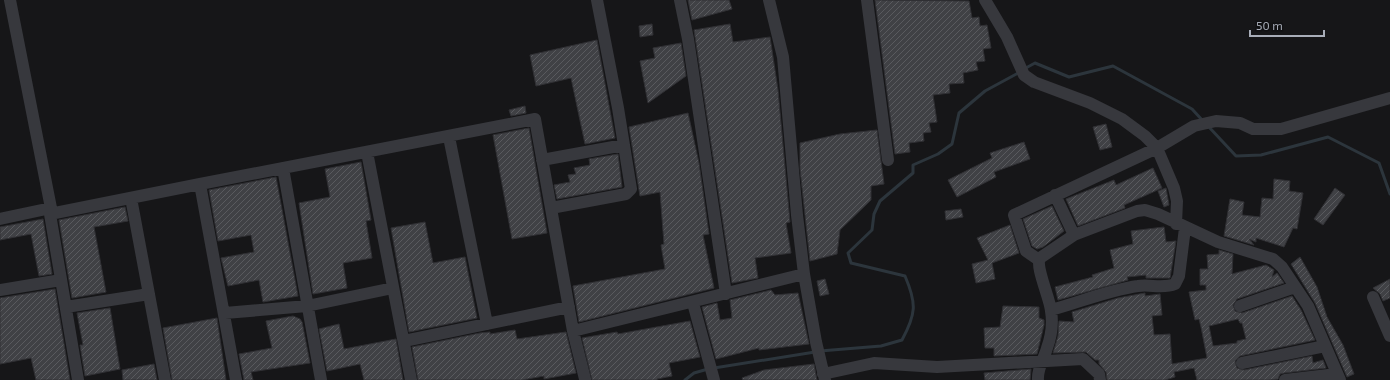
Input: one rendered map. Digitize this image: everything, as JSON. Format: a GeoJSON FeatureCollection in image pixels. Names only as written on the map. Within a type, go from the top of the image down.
{"type":"FeatureCollection","features":[{"type":"Feature","properties":{"kind":"street"},"geometry":{"type":"LineString","coordinates":[[0,219],[51,208],[10,0]]}},
{"type":"Feature","properties":{"kind":"street"},"geometry":{"type":"LineString","coordinates":[[551,208],[629,192],[631,186],[597,0]]}},
{"type":"Feature","properties":{"kind":"street"},"geometry":{"type":"LineString","coordinates":[[680,0],[688,39],[726,294]]}},
{"type":"Feature","properties":{"kind":"street"},"geometry":{"type":"LineString","coordinates":[[769,0],[783,57],[796,207],[804,274],[816,342],[824,374],[874,363],[938,367],[1083,359],[1099,374],[1100,380]]}},
{"type":"Feature","properties":{"kind":"street"},"geometry":{"type":"LineString","coordinates":[[867,0],[888,160]]}},
{"type":"Feature","properties":{"kind":"street"},"geometry":{"type":"LineString","coordinates":[[986,0],[1007,37],[1015,58],[1024,74],[1034,82],[1090,103],[1122,119],[1145,136],[1157,148],[1174,188],[1177,201],[1180,226],[1179,276],[1175,284],[1169,286],[1139,286],[1052,310]]}},
{"type":"Feature","properties":{"kind":"street"},"geometry":{"type":"LineString","coordinates":[[1039,260],[1026,251],[1013,216],[1157,148],[1194,126],[1216,121],[1240,123],[1253,129],[1281,129],[1390,98]]}},
{"type":"Feature","properties":{"kind":"street"},"geometry":{"type":"LineString","coordinates":[[78,380],[50,214],[535,120],[573,332],[584,380]]}},
{"type":"Feature","properties":{"kind":"street"},"geometry":{"type":"LineString","coordinates":[[449,137],[487,324]]}},
{"type":"Feature","properties":{"kind":"street"},"geometry":{"type":"LineString","coordinates":[[542,160],[624,145]]}},
{"type":"Feature","properties":{"kind":"street"},"geometry":{"type":"LineString","coordinates":[[367,152],[411,380]]}},
{"type":"Feature","properties":{"kind":"street"},"geometry":{"type":"LineString","coordinates":[[283,168],[321,380]]}},
{"type":"Feature","properties":{"kind":"street"},"geometry":{"type":"LineString","coordinates":[[200,184],[225,313],[236,380]]}},
{"type":"Feature","properties":{"kind":"street"},"geometry":{"type":"LineString","coordinates":[[1055,195],[1074,235]]}},
{"type":"Feature","properties":{"kind":"street"},"geometry":{"type":"LineString","coordinates":[[132,198],[165,380]]}},
{"type":"Feature","properties":{"kind":"street"},"geometry":{"type":"LineString","coordinates":[[1039,260],[1074,235],[1137,211],[1145,210],[1158,214],[1180,226],[1218,242],[1273,259],[1282,267],[1308,306],[1338,377],[1285,380]]}},
{"type":"Feature","properties":{"kind":"street"},"geometry":{"type":"LineString","coordinates":[[1038,380],[1041,361],[1047,348],[1052,322],[1052,310],[1039,266],[1039,260]]}},
{"type":"Feature","properties":{"kind":"street"},"geometry":{"type":"LineString","coordinates":[[573,332],[804,274]]}},
{"type":"Feature","properties":{"kind":"street"},"geometry":{"type":"LineString","coordinates":[[0,290],[61,280]]}},
{"type":"Feature","properties":{"kind":"street"},"geometry":{"type":"LineString","coordinates":[[1240,306],[1295,287]]}},
{"type":"Feature","properties":{"kind":"street"},"geometry":{"type":"LineString","coordinates":[[225,313],[307,306],[393,288]]}},
{"type":"Feature","properties":{"kind":"street"},"geometry":{"type":"LineString","coordinates":[[66,307],[149,294]]}},
{"type":"Feature","properties":{"kind":"street"},"geometry":{"type":"LineString","coordinates":[[1373,297],[1390,336]]}},
{"type":"Feature","properties":{"kind":"street"},"geometry":{"type":"LineString","coordinates":[[693,302],[713,379]]}},
{"type":"Feature","properties":{"kind":"street"},"geometry":{"type":"LineString","coordinates":[[404,341],[569,307]]}},
{"type":"Feature","properties":{"kind":"street"},"geometry":{"type":"LineString","coordinates":[[1242,363],[1326,346]]}},
{"type":"Feature","properties":{"kind":"building"},"geometry":{"type":"Polygon","coordinates":[[[688,0],[729,0],[732,9],[692,20],[688,0]]]}},
{"type":"Feature","properties":{"kind":"building"},"geometry":{"type":"Polygon","coordinates":[[[875,0],[969,1],[972,18],[979,17],[980,26],[987,25],[991,48],[983,49],[985,61],[976,62],[978,70],[963,73],[964,83],[949,84],[950,93],[933,95],[937,122],[929,123],[931,132],[923,133],[924,141],[909,143],[910,152],[895,154],[875,0]]]}},
{"type":"Feature","properties":{"kind":"building"},"geometry":{"type":"Polygon","coordinates":[[[652,24],[653,35],[640,37],[639,26],[652,24]]]}},
{"type":"Feature","properties":{"kind":"building"},"geometry":{"type":"Polygon","coordinates":[[[730,24],[733,42],[770,37],[778,90],[790,222],[786,223],[791,253],[755,258],[758,278],[732,283],[694,30],[730,24]]]}},
{"type":"Feature","properties":{"kind":"building"},"geometry":{"type":"Polygon","coordinates":[[[597,40],[615,138],[585,144],[571,78],[536,86],[530,55],[597,40]]]}},
{"type":"Feature","properties":{"kind":"building"},"geometry":{"type":"Polygon","coordinates":[[[681,43],[686,76],[648,103],[640,61],[655,58],[653,48],[681,43]]]}},
{"type":"Feature","properties":{"kind":"building"},"geometry":{"type":"Polygon","coordinates":[[[525,106],[526,113],[511,116],[509,110],[525,106]]]}},
{"type":"Feature","properties":{"kind":"building"},"geometry":{"type":"Polygon","coordinates":[[[688,113],[699,163],[709,234],[703,235],[714,288],[579,322],[573,286],[665,269],[661,245],[664,244],[660,192],[640,196],[629,127],[688,113]]]}},
{"type":"Feature","properties":{"kind":"building"},"geometry":{"type":"Polygon","coordinates":[[[1106,124],[1112,147],[1100,150],[1093,127],[1106,124]]]}},
{"type":"Feature","properties":{"kind":"building"},"geometry":{"type":"Polygon","coordinates":[[[529,128],[547,233],[512,239],[493,135],[529,128]]]}},
{"type":"Feature","properties":{"kind":"building"},"geometry":{"type":"Polygon","coordinates":[[[877,130],[884,184],[871,186],[871,200],[840,230],[837,254],[810,261],[800,169],[800,143],[840,134],[877,130]]]}},
{"type":"Feature","properties":{"kind":"building"},"geometry":{"type":"Polygon","coordinates":[[[1024,142],[1030,159],[994,172],[996,177],[957,197],[948,180],[992,158],[990,153],[1024,142]]]}},
{"type":"Feature","properties":{"kind":"building"},"geometry":{"type":"Polygon","coordinates":[[[618,154],[622,187],[557,199],[554,185],[570,182],[568,175],[576,174],[574,168],[590,165],[589,159],[618,154]]]}},
{"type":"Feature","properties":{"kind":"building"},"geometry":{"type":"Polygon","coordinates":[[[361,162],[371,220],[366,221],[372,258],[343,263],[347,288],[313,294],[299,203],[330,197],[325,169],[361,162]]]}},
{"type":"Feature","properties":{"kind":"building"},"geometry":{"type":"Polygon","coordinates":[[[1153,168],[1162,188],[1124,205],[1125,208],[1078,226],[1066,199],[1114,180],[1116,185],[1153,168]]]}},
{"type":"Feature","properties":{"kind":"building"},"geometry":{"type":"Polygon","coordinates":[[[276,177],[298,296],[263,302],[259,280],[228,286],[221,258],[254,252],[251,235],[218,241],[209,190],[276,177]]]}},
{"type":"Feature","properties":{"kind":"building"},"geometry":{"type":"Polygon","coordinates":[[[1274,179],[1290,181],[1289,191],[1303,193],[1297,229],[1293,228],[1284,247],[1256,238],[1256,242],[1249,239],[1254,245],[1224,236],[1230,199],[1244,202],[1242,215],[1260,217],[1262,198],[1273,199],[1274,179]]]}},
{"type":"Feature","properties":{"kind":"building"},"geometry":{"type":"Polygon","coordinates":[[[1166,188],[1169,205],[1164,207],[1158,191],[1166,188]]]}},
{"type":"Feature","properties":{"kind":"building"},"geometry":{"type":"Polygon","coordinates":[[[1335,188],[1345,195],[1323,225],[1314,219],[1335,188]]]}},
{"type":"Feature","properties":{"kind":"building"},"geometry":{"type":"Polygon","coordinates":[[[1052,206],[1064,231],[1043,247],[1037,249],[1032,246],[1023,219],[1052,206]]]}},
{"type":"Feature","properties":{"kind":"building"},"geometry":{"type":"Polygon","coordinates":[[[125,207],[128,221],[94,227],[106,292],[72,298],[59,220],[125,207]]]}},
{"type":"Feature","properties":{"kind":"building"},"geometry":{"type":"Polygon","coordinates":[[[961,209],[963,217],[946,220],[945,211],[961,209]]]}},
{"type":"Feature","properties":{"kind":"building"},"geometry":{"type":"Polygon","coordinates":[[[43,219],[52,274],[39,276],[31,234],[0,240],[0,227],[43,219]]]}},
{"type":"Feature","properties":{"kind":"building"},"geometry":{"type":"Polygon","coordinates":[[[425,222],[433,263],[465,257],[477,318],[409,332],[391,228],[425,222]]]}},
{"type":"Feature","properties":{"kind":"building"},"geometry":{"type":"Polygon","coordinates":[[[1010,225],[1019,253],[992,263],[995,279],[976,283],[972,264],[988,260],[977,238],[1010,225]]]}},
{"type":"Feature","properties":{"kind":"building"},"geometry":{"type":"Polygon","coordinates":[[[1164,227],[1166,242],[1176,241],[1170,278],[1146,278],[1146,275],[1127,277],[1128,280],[1058,300],[1055,287],[1093,277],[1092,275],[1114,268],[1110,250],[1133,244],[1131,231],[1164,227]]]}},
{"type":"Feature","properties":{"kind":"building"},"geometry":{"type":"Polygon","coordinates":[[[1219,250],[1233,254],[1232,274],[1266,265],[1274,270],[1272,277],[1277,273],[1284,283],[1237,299],[1233,305],[1235,311],[1242,313],[1292,296],[1301,310],[1315,340],[1240,356],[1235,361],[1237,368],[1244,370],[1312,356],[1313,363],[1323,360],[1326,368],[1284,373],[1280,374],[1278,379],[1269,380],[1197,380],[1194,368],[1174,372],[1175,377],[1165,380],[1107,380],[1106,372],[1099,364],[1099,360],[1095,360],[1086,352],[1053,353],[1058,336],[1059,321],[1074,322],[1072,312],[1118,298],[1145,293],[1145,296],[1160,294],[1162,315],[1152,316],[1154,335],[1170,334],[1172,364],[1207,358],[1199,319],[1195,320],[1189,292],[1206,290],[1206,285],[1200,285],[1200,269],[1208,269],[1207,255],[1219,254],[1219,250]],[[1238,319],[1209,326],[1213,346],[1237,343],[1237,341],[1246,339],[1242,323],[1240,323],[1238,319]]]}},
{"type":"Feature","properties":{"kind":"building"},"geometry":{"type":"Polygon","coordinates":[[[1300,257],[1317,287],[1327,317],[1343,345],[1354,374],[1347,377],[1315,303],[1291,264],[1300,257]]]}},
{"type":"Feature","properties":{"kind":"building"},"geometry":{"type":"Polygon","coordinates":[[[825,279],[829,294],[820,296],[817,281],[825,279]]]}},
{"type":"Feature","properties":{"kind":"building"},"geometry":{"type":"Polygon","coordinates":[[[1390,279],[1390,298],[1383,301],[1380,294],[1373,288],[1390,279]]]}},
{"type":"Feature","properties":{"kind":"building"},"geometry":{"type":"Polygon","coordinates":[[[55,289],[70,380],[36,380],[31,358],[0,364],[0,298],[55,289]]]}},
{"type":"Feature","properties":{"kind":"building"},"geometry":{"type":"Polygon","coordinates":[[[771,290],[775,295],[798,293],[809,344],[759,350],[759,348],[716,359],[702,307],[717,303],[720,320],[732,318],[730,300],[771,290]]]}},
{"type":"Feature","properties":{"kind":"building"},"geometry":{"type":"Polygon","coordinates":[[[1003,306],[1039,307],[1039,318],[1044,320],[1044,325],[1037,354],[994,356],[994,348],[985,348],[984,328],[1000,327],[1003,306]]]}},
{"type":"Feature","properties":{"kind":"building"},"geometry":{"type":"Polygon","coordinates":[[[110,308],[120,369],[85,376],[80,345],[83,345],[77,313],[110,308]]]}},
{"type":"Feature","properties":{"kind":"building"},"geometry":{"type":"Polygon","coordinates":[[[293,316],[300,319],[302,322],[310,363],[251,372],[253,380],[244,380],[239,354],[272,348],[266,321],[293,316]]]}},
{"type":"Feature","properties":{"kind":"building"},"geometry":{"type":"Polygon","coordinates":[[[217,318],[226,380],[172,380],[163,328],[217,318]]]}},
{"type":"Feature","properties":{"kind":"building"},"geometry":{"type":"Polygon","coordinates":[[[690,321],[700,357],[669,363],[672,376],[657,380],[592,380],[582,338],[617,332],[618,334],[690,321]]]}},
{"type":"Feature","properties":{"kind":"building"},"geometry":{"type":"Polygon","coordinates":[[[339,324],[344,349],[396,339],[403,380],[364,380],[360,364],[327,371],[319,329],[339,324]]]}},
{"type":"Feature","properties":{"kind":"building"},"geometry":{"type":"Polygon","coordinates":[[[515,330],[517,339],[566,332],[576,373],[544,379],[544,376],[522,380],[418,380],[412,347],[480,333],[490,332],[490,334],[515,330]]]}},
{"type":"Feature","properties":{"kind":"building"},"geometry":{"type":"Polygon","coordinates":[[[154,364],[157,380],[123,380],[122,370],[154,364]]]}},
{"type":"Feature","properties":{"kind":"building"},"geometry":{"type":"Polygon","coordinates":[[[814,364],[817,380],[743,380],[742,378],[764,370],[814,364]]]}},
{"type":"Feature","properties":{"kind":"building"},"geometry":{"type":"Polygon","coordinates":[[[1031,369],[1030,380],[985,380],[984,373],[1031,369]]]}},
{"type":"Feature","properties":{"kind":"waterway"},"geometry":{"type":"LineString","coordinates":[[1024,69],[1035,63],[1069,77],[1113,66],[1192,109],[1203,121]]}},
{"type":"Feature","properties":{"kind":"waterway"},"geometry":{"type":"LineString","coordinates":[[820,351],[881,346],[902,340],[910,323],[913,309],[912,294],[905,276],[851,263],[848,253],[872,230],[874,214],[880,201],[913,173],[913,165],[938,154],[952,144],[959,113],[985,91],[1020,72]]}},
{"type":"Feature","properties":{"kind":"waterway"},"geometry":{"type":"LineString","coordinates":[[1208,126],[1236,156],[1261,155],[1328,137],[1379,163],[1390,194]]}},
{"type":"Feature","properties":{"kind":"waterway"},"geometry":{"type":"LineString","coordinates":[[714,368],[815,352]]}},
{"type":"Feature","properties":{"kind":"waterway"},"geometry":{"type":"LineString","coordinates":[[685,380],[694,373],[708,369]]}}]}
